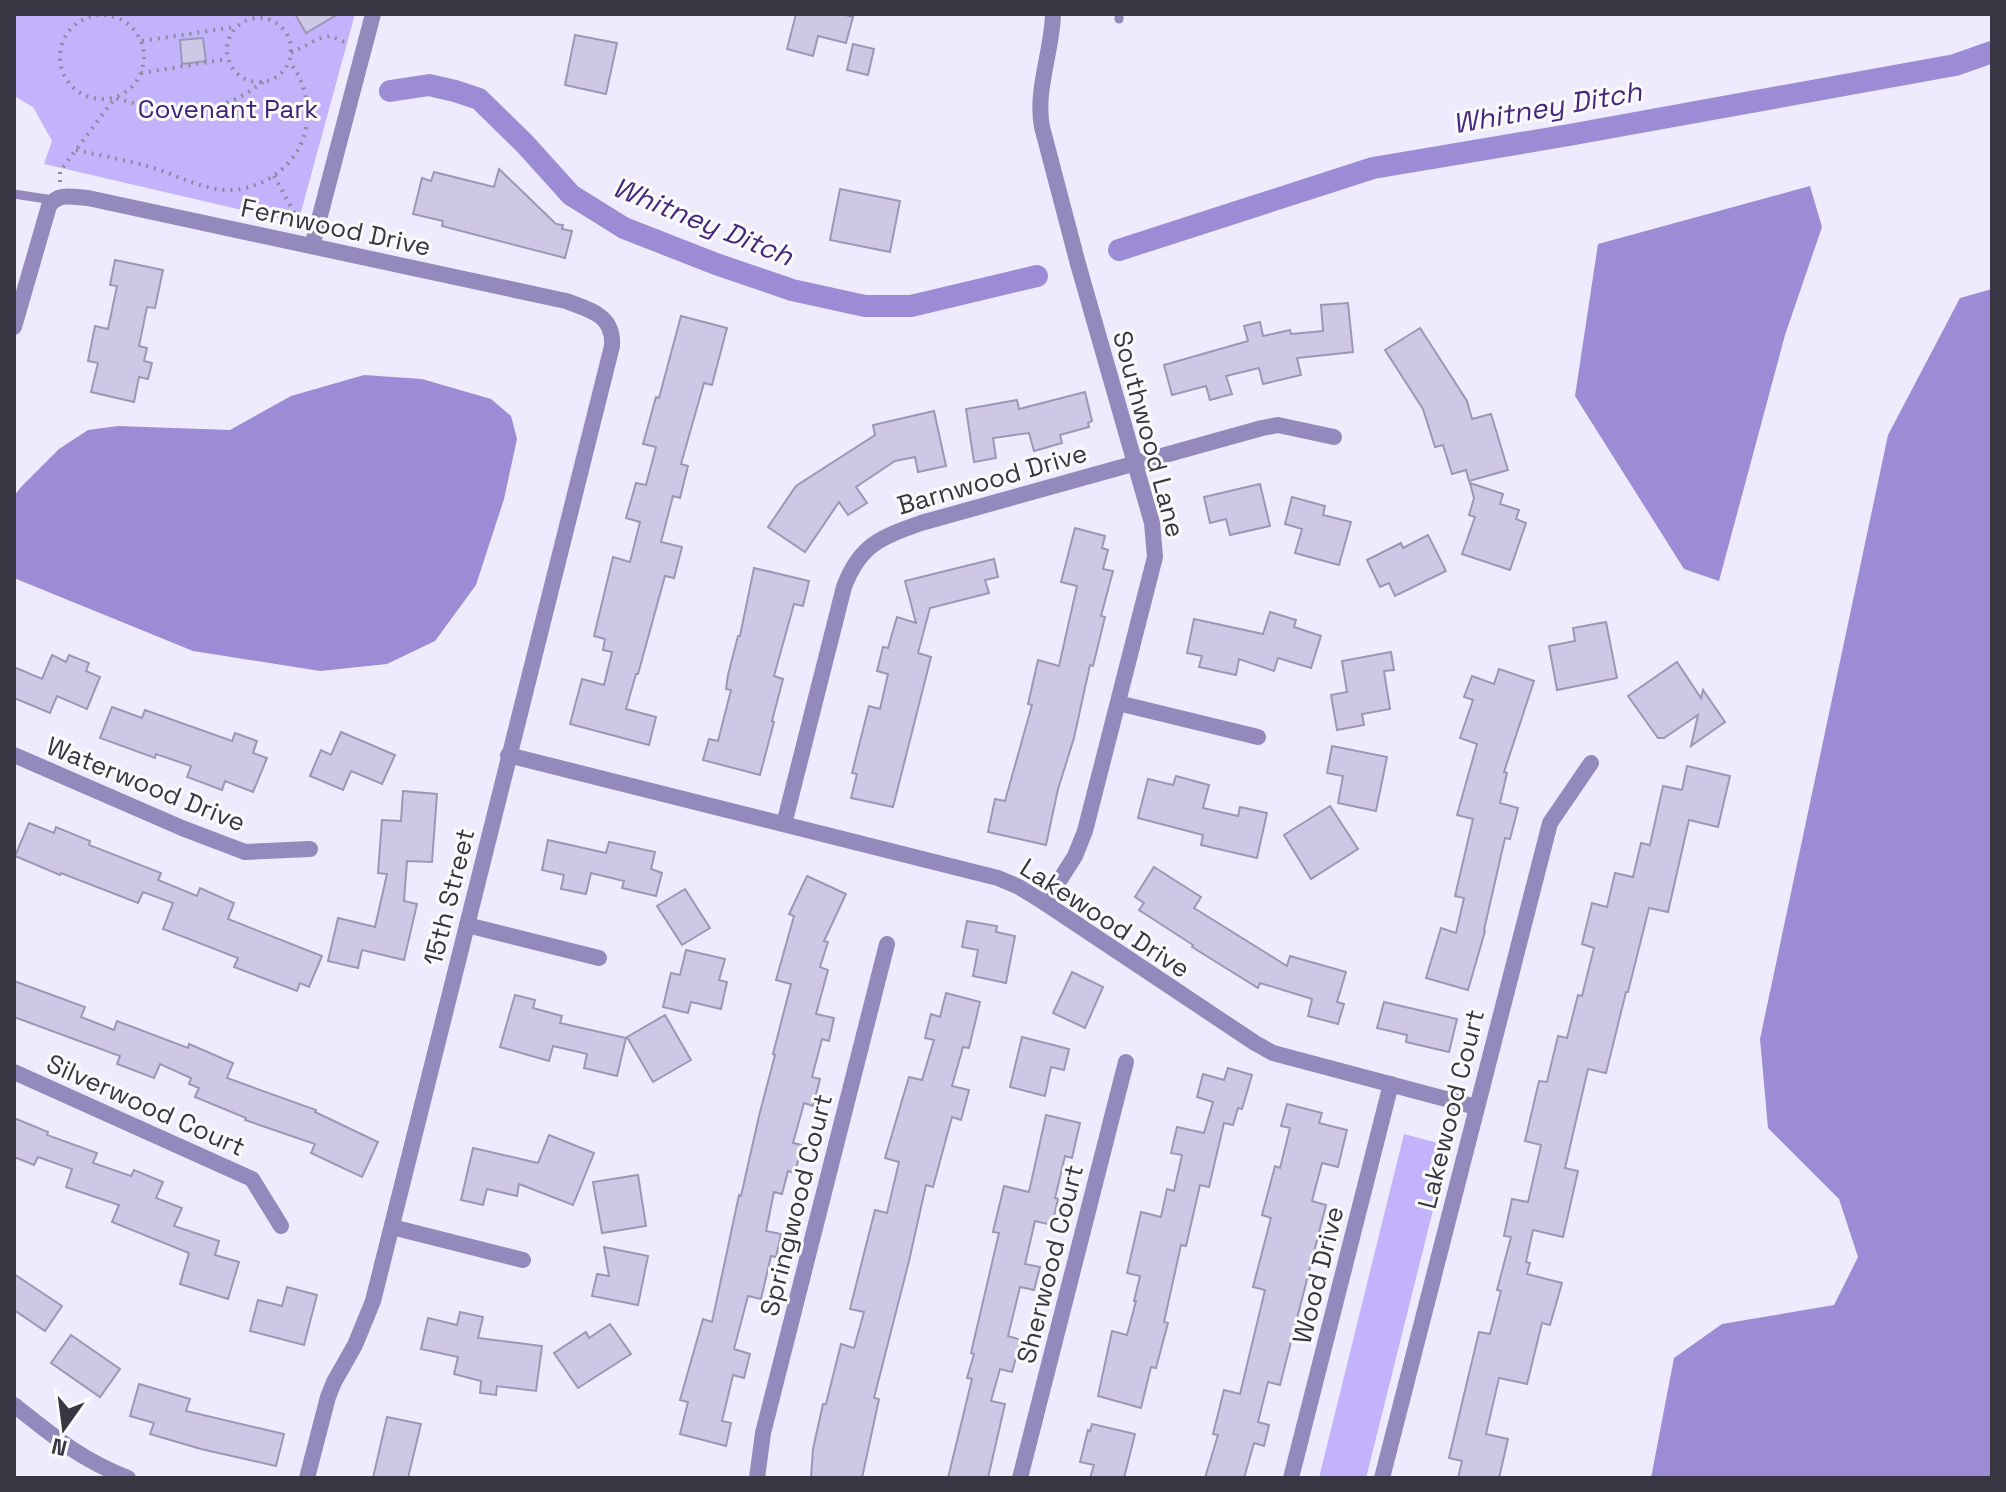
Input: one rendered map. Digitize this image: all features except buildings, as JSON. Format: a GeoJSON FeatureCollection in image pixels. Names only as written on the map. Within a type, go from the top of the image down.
{"type":"FeatureCollection","features":[{"type":"Feature","properties":{"kind":"street"},"geometry":{"type":"LineString","coordinates":[[312,246],[373,14]]}},
{"type":"Feature","properties":{"kind":"street","name":"Southwood Lane"},"geometry":{"type":"LineString","coordinates":[[1045,903],[1075,856],[1085,831],[1155,557],[1152,523],[1042,127],[1039,105],[1053,14]]}},
{"type":"Feature","properties":{"kind":"street"},"geometry":{"type":"LineString","coordinates":[[14,327],[49,206],[56,198]]}},
{"type":"Feature","properties":{"kind":"street","name":"Fernwood Drive"},"geometry":{"type":"LineString","coordinates":[[56,198],[88,198],[566,301],[594,312],[606,321]]}},
{"type":"Feature","properties":{"kind":"street","name":"15th Street"},"geometry":{"type":"LineString","coordinates":[[307,1478],[328,1397],[365,1323],[392,1227],[612,346],[606,321]]}},
{"type":"Feature","properties":{"kind":"street","name":"Barnwood Drive"},"geometry":{"type":"LineString","coordinates":[[784,824],[844,587],[866,549],[885,536],[921,523],[1262,428],[1278,425],[1334,437]]}},
{"type":"Feature","properties":{"kind":"street"},"geometry":{"type":"LineString","coordinates":[[1118,703],[1258,737]]}},
{"type":"Feature","properties":{"kind":"street","name":"Waterwood Drive"},"geometry":{"type":"LineString","coordinates":[[14,755],[245,852],[310,849]]}},
{"type":"Feature","properties":{"kind":"street","name":"Lakewood Drive"},"geometry":{"type":"LineString","coordinates":[[508,755],[998,878],[1045,903],[1229,1027],[1273,1053],[1476,1107]]}},
{"type":"Feature","properties":{"kind":"street","name":"Lakewood Court"},"geometry":{"type":"LineString","coordinates":[[1382,1478],[1550,823],[1591,763]]}},
{"type":"Feature","properties":{"kind":"street"},"geometry":{"type":"LineString","coordinates":[[467,925],[599,958]]}},
{"type":"Feature","properties":{"kind":"street","name":"Springwood Court"},"geometry":{"type":"LineString","coordinates":[[757,1478],[763,1433],[887,944]]}},
{"type":"Feature","properties":{"kind":"street","name":"Sherwood Court"},"geometry":{"type":"LineString","coordinates":[[1020,1478],[1126,1062]]}},
{"type":"Feature","properties":{"kind":"street","name":"Silverwood Court"},"geometry":{"type":"LineString","coordinates":[[14,1072],[252,1179],[281,1226]]}},
{"type":"Feature","properties":{"kind":"street","name":"Wood Drive"},"geometry":{"type":"LineString","coordinates":[[1291,1478],[1391,1084]]}},
{"type":"Feature","properties":{"kind":"street"},"geometry":{"type":"LineString","coordinates":[[392,1227],[523,1260]]}},
{"type":"Feature","properties":{"kind":"street"},"geometry":{"type":"LineString","coordinates":[[14,1405],[73,1451],[101,1468],[128,1478]]}},
{"type":"Feature","properties":{"kind":"lane"},"geometry":{"type":"LineString","coordinates":[[14,194],[56,198]]}},
{"type":"Feature","properties":{"kind":"path"},"geometry":{"type":"LineString","coordinates":[[110,15],[124,20],[135,29],[142,41],[145,55],[141,73],[137,82],[115,98],[101,100],[87,97],[75,90],[66,79],[60,52],[64,39],[72,27],[83,19],[110,15]]}},
{"type":"Feature","properties":{"kind":"path"},"geometry":{"type":"LineString","coordinates":[[142,41],[237,27],[252,19],[262,18],[273,21],[288,35],[289,62],[279,75],[264,81],[240,76],[228,59],[227,49],[229,38],[237,27]]}},
{"type":"Feature","properties":{"kind":"path"},"geometry":{"type":"LineString","coordinates":[[291,53],[330,36],[364,47]]}},
{"type":"Feature","properties":{"kind":"path"},"geometry":{"type":"LineString","coordinates":[[141,73],[228,59]]}},
{"type":"Feature","properties":{"kind":"path"},"geometry":{"type":"LineString","coordinates":[[76,150],[149,167],[211,188],[231,190],[263,183],[286,165],[305,135],[305,91],[289,62]]}},
{"type":"Feature","properties":{"kind":"path"},"geometry":{"type":"LineString","coordinates":[[115,98],[163,110],[208,107],[242,96],[264,81]]}},
{"type":"Feature","properties":{"kind":"path"},"geometry":{"type":"LineString","coordinates":[[56,198],[60,171],[115,98]]}},
{"type":"Feature","properties":{"kind":"path"},"geometry":{"type":"LineString","coordinates":[[274,176],[312,246]]}},
{"type":"Feature","properties":{"kind":"green space","name":"Covenant Park"},"geometry":{"type":"Polygon","coordinates":[[[14,14],[355,14],[298,223],[44,164],[52,141],[33,107],[14,96],[14,14]]]}},
{"type":"Feature","properties":{"kind":"green space"},"geometry":{"type":"Polygon","coordinates":[[[1404,1134],[1449,1146],[1366,1478],[1319,1478],[1404,1134]]]}},
{"type":"Feature","properties":{"kind":"shaded area"},"geometry":{"type":"Polygon","coordinates":[[[1810,186],[1822,227],[1785,335],[1719,581],[1684,569],[1575,396],[1598,244],[1810,186]]]}},
{"type":"Feature","properties":{"kind":"shaded area"},"geometry":{"type":"Polygon","coordinates":[[[1992,289],[1992,1478],[1651,1478],[1674,1358],[1722,1324],[1834,1305],[1858,1257],[1839,1199],[1768,1128],[1760,1039],[1888,435],[1960,298],[1992,289]]]}},
{"type":"Feature","properties":{"kind":"shaded area"},"geometry":{"type":"Polygon","coordinates":[[[364,375],[422,379],[491,399],[511,416],[517,439],[504,499],[476,585],[435,641],[387,664],[320,671],[193,651],[14,578],[14,496],[59,449],[88,430],[118,426],[230,430],[291,396],[364,375]]]}},
{"type":"Feature","properties":{"kind":"waterway","name":"Whitney Ditch"},"geometry":{"type":"LineString","coordinates":[[1119,250],[1373,168],[1955,65],[1992,52]]}},
{"type":"Feature","properties":{"kind":"waterway","name":"Whitney Ditch"},"geometry":{"type":"LineString","coordinates":[[390,91],[429,85],[479,99],[571,195],[624,228],[792,290],[865,306],[911,306],[1037,276]]}}]}
